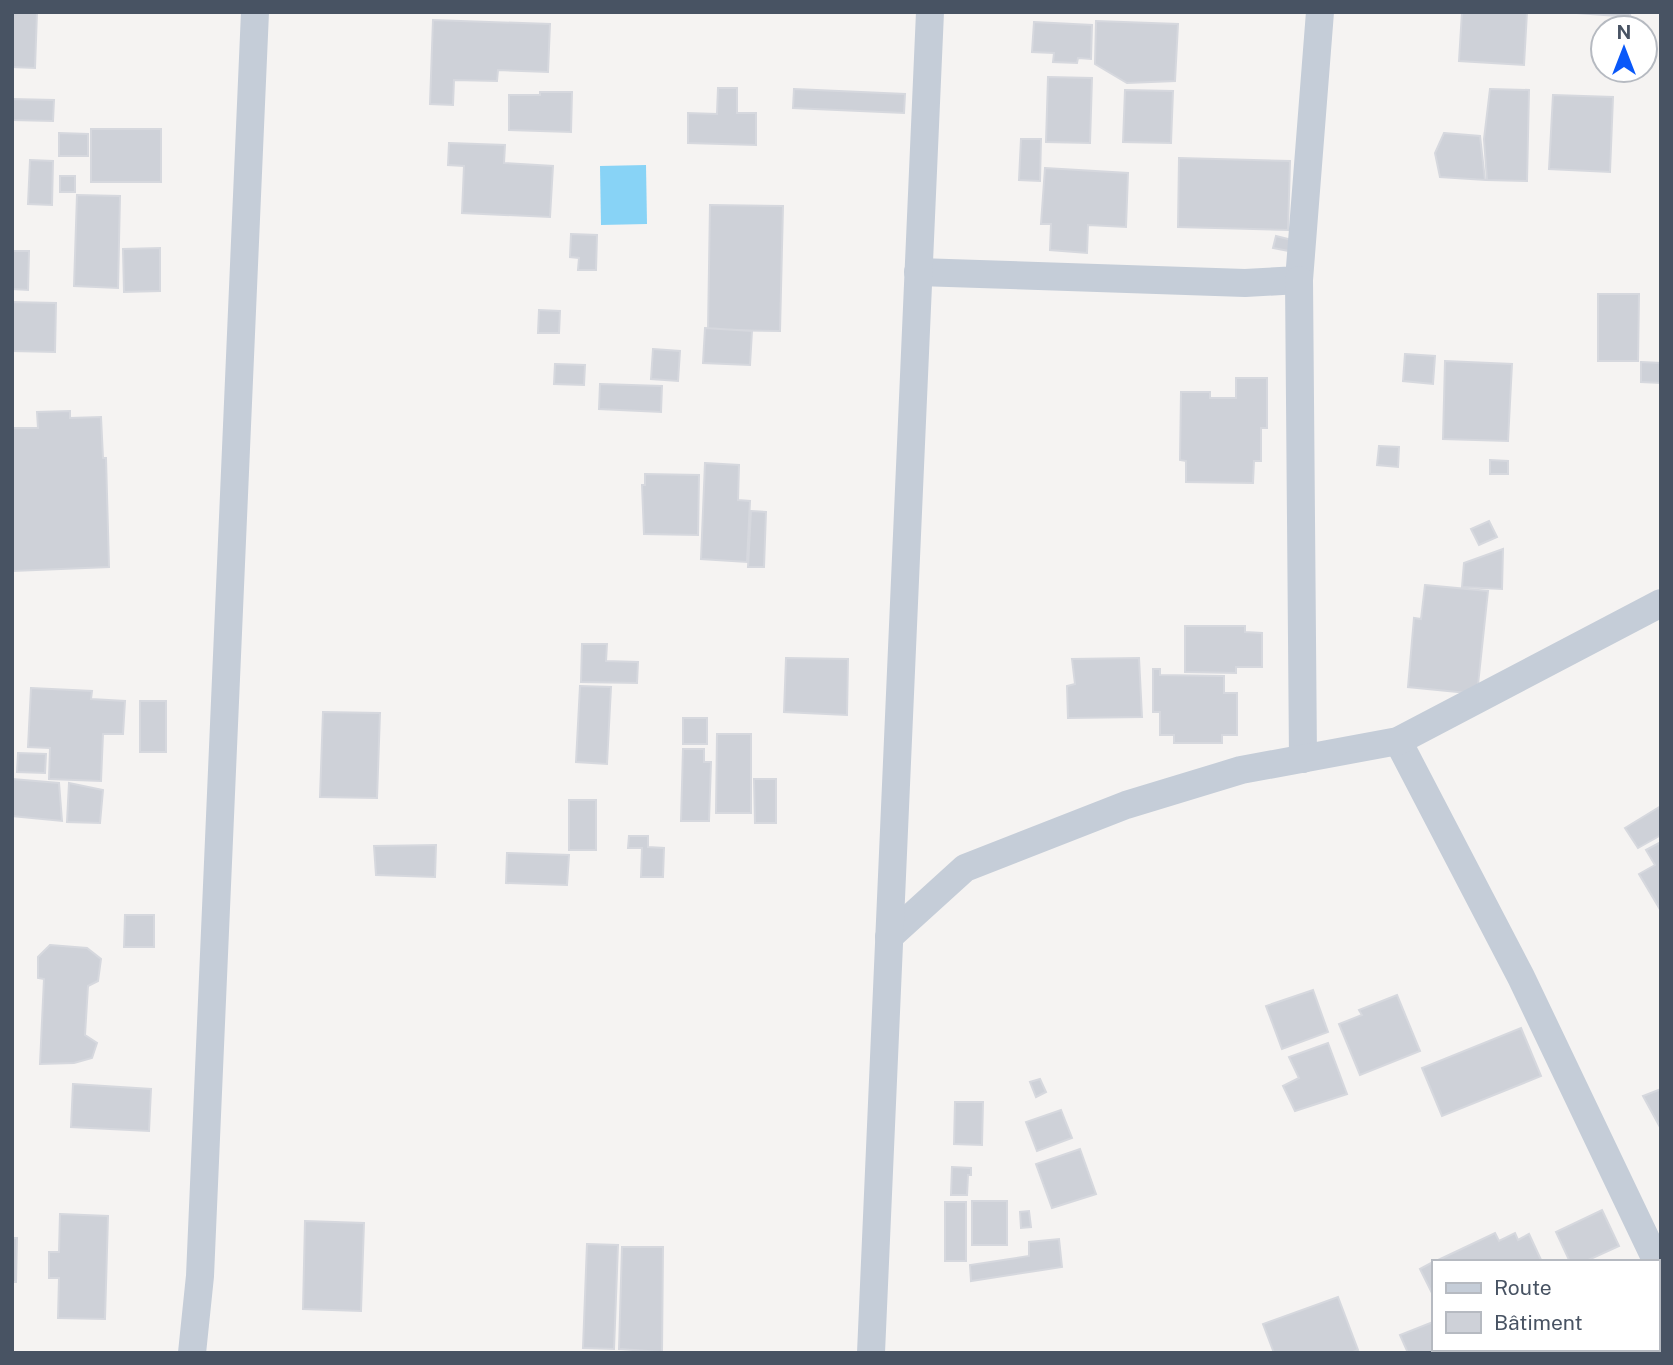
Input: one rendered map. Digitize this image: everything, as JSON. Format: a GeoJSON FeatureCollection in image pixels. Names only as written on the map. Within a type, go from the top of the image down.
{"type":"FeatureCollection","features":[{"type":"Feature","properties":{"kind":"street"},"geometry":{"type":"LineString","coordinates":[[192,1353],[201,1248],[255,12]]}},
{"type":"Feature","properties":{"kind":"street"},"geometry":{"type":"LineString","coordinates":[[871,1353],[930,12]]}},
{"type":"Feature","properties":{"kind":"street"},"geometry":{"type":"LineString","coordinates":[[1303,759],[1299,280],[1320,12]]}},
{"type":"Feature","properties":{"kind":"street"},"geometry":{"type":"LineString","coordinates":[[918,272],[1245,283],[1299,280]]}},
{"type":"Feature","properties":{"kind":"street"},"geometry":{"type":"LineString","coordinates":[[889,937],[965,868],[1126,806],[1241,770],[1398,741],[1661,603]]}},
{"type":"Feature","properties":{"kind":"street"},"geometry":{"type":"LineString","coordinates":[[1398,741],[1521,977],[1656,1260]]}},
{"type":"Feature","properties":{"kind":"water"},"geometry":{"type":"Polygon","coordinates":[[[646,165],[647,224],[601,225],[600,166],[646,165]]]}},
{"type":"Feature","properties":{"kind":"building"},"geometry":{"type":"Polygon","coordinates":[[[12,12],[37,12],[35,68],[12,67],[12,12]]]}},
{"type":"Feature","properties":{"kind":"building"},"geometry":{"type":"Polygon","coordinates":[[[1462,12],[1527,12],[1524,65],[1459,61],[1462,12]]]}},
{"type":"Feature","properties":{"kind":"building"},"geometry":{"type":"Polygon","coordinates":[[[1563,12],[1630,12],[1630,14],[1563,12]]]}},
{"type":"Feature","properties":{"kind":"building"},"geometry":{"type":"Polygon","coordinates":[[[433,20],[550,24],[548,72],[498,70],[497,81],[454,80],[453,105],[430,104],[433,20]]]}},
{"type":"Feature","properties":{"kind":"building"},"geometry":{"type":"Polygon","coordinates":[[[1096,21],[1178,24],[1175,81],[1127,83],[1095,64],[1096,21]]]}},
{"type":"Feature","properties":{"kind":"building"},"geometry":{"type":"Polygon","coordinates":[[[1034,22],[1092,25],[1091,59],[1078,58],[1077,63],[1053,62],[1054,53],[1032,52],[1034,22]]]}},
{"type":"Feature","properties":{"kind":"building"},"geometry":{"type":"Polygon","coordinates":[[[1048,77],[1092,78],[1090,143],[1046,142],[1048,77]]]}},
{"type":"Feature","properties":{"kind":"building"},"geometry":{"type":"Polygon","coordinates":[[[718,88],[737,88],[737,113],[756,113],[756,145],[688,143],[688,113],[717,114],[718,88]]]}},
{"type":"Feature","properties":{"kind":"building"},"geometry":{"type":"Polygon","coordinates":[[[794,89],[905,94],[904,113],[793,108],[794,89]]]}},
{"type":"Feature","properties":{"kind":"building"},"geometry":{"type":"Polygon","coordinates":[[[1490,89],[1529,90],[1527,181],[1487,180],[1484,139],[1490,89]]]}},
{"type":"Feature","properties":{"kind":"building"},"geometry":{"type":"Polygon","coordinates":[[[1125,90],[1173,91],[1171,143],[1123,142],[1125,90]]]}},
{"type":"Feature","properties":{"kind":"building"},"geometry":{"type":"Polygon","coordinates":[[[540,92],[572,92],[571,132],[509,130],[509,95],[540,95],[540,92]]]}},
{"type":"Feature","properties":{"kind":"building"},"geometry":{"type":"Polygon","coordinates":[[[1553,95],[1613,97],[1610,172],[1549,169],[1553,95]]]}},
{"type":"Feature","properties":{"kind":"building"},"geometry":{"type":"Polygon","coordinates":[[[12,99],[54,100],[53,121],[12,120],[12,99]]]}},
{"type":"Feature","properties":{"kind":"building"},"geometry":{"type":"Polygon","coordinates":[[[91,129],[161,129],[161,182],[91,182],[91,129]]]}},
{"type":"Feature","properties":{"kind":"building"},"geometry":{"type":"Polygon","coordinates":[[[59,133],[88,134],[88,156],[59,156],[59,133]]]}},
{"type":"Feature","properties":{"kind":"building"},"geometry":{"type":"Polygon","coordinates":[[[1444,133],[1480,136],[1485,180],[1440,177],[1435,153],[1444,133]]]}},
{"type":"Feature","properties":{"kind":"building"},"geometry":{"type":"Polygon","coordinates":[[[1021,139],[1041,139],[1040,181],[1019,180],[1021,139]]]}},
{"type":"Feature","properties":{"kind":"building"},"geometry":{"type":"Polygon","coordinates":[[[449,143],[505,145],[504,163],[553,166],[550,217],[462,213],[464,166],[448,165],[449,143]]]}},
{"type":"Feature","properties":{"kind":"building"},"geometry":{"type":"Polygon","coordinates":[[[1179,158],[1290,161],[1288,230],[1178,227],[1179,158]]]}},
{"type":"Feature","properties":{"kind":"building"},"geometry":{"type":"Polygon","coordinates":[[[30,160],[53,161],[52,205],[28,204],[30,160]]]}},
{"type":"Feature","properties":{"kind":"building"},"geometry":{"type":"Polygon","coordinates":[[[1045,168],[1128,173],[1126,227],[1088,225],[1087,253],[1050,250],[1051,224],[1041,224],[1045,168]]]}},
{"type":"Feature","properties":{"kind":"building"},"geometry":{"type":"Polygon","coordinates":[[[60,176],[75,176],[75,192],[60,192],[60,176]]]}},
{"type":"Feature","properties":{"kind":"building"},"geometry":{"type":"Polygon","coordinates":[[[77,195],[120,196],[118,288],[74,286],[77,195]]]}},
{"type":"Feature","properties":{"kind":"building"},"geometry":{"type":"Polygon","coordinates":[[[710,205],[783,206],[780,331],[708,330],[710,205]]]}},
{"type":"Feature","properties":{"kind":"building"},"geometry":{"type":"Polygon","coordinates":[[[571,234],[597,235],[596,270],[578,270],[579,258],[570,257],[571,234]]]}},
{"type":"Feature","properties":{"kind":"building"},"geometry":{"type":"Polygon","coordinates":[[[1276,236],[1296,241],[1294,252],[1273,248],[1276,236]]]}},
{"type":"Feature","properties":{"kind":"building"},"geometry":{"type":"Polygon","coordinates":[[[160,248],[160,291],[124,292],[123,249],[160,248]]]}},
{"type":"Feature","properties":{"kind":"building"},"geometry":{"type":"Polygon","coordinates":[[[12,251],[29,251],[28,290],[12,289],[12,251]]]}},
{"type":"Feature","properties":{"kind":"building"},"geometry":{"type":"Polygon","coordinates":[[[1598,294],[1639,294],[1638,361],[1598,361],[1598,294]]]}},
{"type":"Feature","properties":{"kind":"building"},"geometry":{"type":"Polygon","coordinates":[[[12,302],[56,303],[55,352],[12,351],[12,302]]]}},
{"type":"Feature","properties":{"kind":"building"},"geometry":{"type":"Polygon","coordinates":[[[539,310],[560,311],[559,333],[538,333],[539,310]]]}},
{"type":"Feature","properties":{"kind":"building"},"geometry":{"type":"Polygon","coordinates":[[[705,328],[752,331],[750,365],[703,363],[705,328]]]}},
{"type":"Feature","properties":{"kind":"building"},"geometry":{"type":"Polygon","coordinates":[[[653,349],[680,351],[678,381],[651,379],[653,349]]]}},
{"type":"Feature","properties":{"kind":"building"},"geometry":{"type":"Polygon","coordinates":[[[1405,354],[1435,356],[1433,384],[1403,381],[1405,354]]]}},
{"type":"Feature","properties":{"kind":"building"},"geometry":{"type":"Polygon","coordinates":[[[1445,361],[1512,364],[1508,441],[1443,439],[1445,361]]]}},
{"type":"Feature","properties":{"kind":"building"},"geometry":{"type":"Polygon","coordinates":[[[1641,362],[1661,363],[1661,383],[1641,382],[1641,362]]]}},
{"type":"Feature","properties":{"kind":"building"},"geometry":{"type":"Polygon","coordinates":[[[555,364],[585,365],[584,385],[554,384],[555,364]]]}},
{"type":"Feature","properties":{"kind":"building"},"geometry":{"type":"Polygon","coordinates":[[[1236,378],[1267,378],[1267,428],[1261,428],[1261,461],[1254,461],[1253,483],[1186,482],[1186,461],[1180,460],[1181,392],[1210,392],[1210,398],[1236,398],[1236,378]]]}},
{"type":"Feature","properties":{"kind":"building"},"geometry":{"type":"Polygon","coordinates":[[[600,384],[662,386],[661,412],[599,409],[600,384]]]}},
{"type":"Feature","properties":{"kind":"building"},"geometry":{"type":"Polygon","coordinates":[[[70,411],[70,418],[101,417],[103,458],[106,458],[109,567],[13,571],[12,428],[38,428],[37,412],[70,411]]]}},
{"type":"Feature","properties":{"kind":"building"},"geometry":{"type":"Polygon","coordinates":[[[1379,446],[1399,447],[1398,467],[1377,465],[1379,446]]]}},
{"type":"Feature","properties":{"kind":"building"},"geometry":{"type":"Polygon","coordinates":[[[1490,460],[1508,461],[1508,474],[1490,474],[1490,460]]]}},
{"type":"Feature","properties":{"kind":"building"},"geometry":{"type":"Polygon","coordinates":[[[705,463],[739,465],[738,500],[750,501],[747,562],[701,559],[705,463]]]}},
{"type":"Feature","properties":{"kind":"building"},"geometry":{"type":"Polygon","coordinates":[[[645,474],[699,475],[698,535],[644,534],[642,485],[645,485],[645,474]]]}},
{"type":"Feature","properties":{"kind":"building"},"geometry":{"type":"Polygon","coordinates":[[[751,511],[766,512],[764,567],[748,567],[751,511]]]}},
{"type":"Feature","properties":{"kind":"building"},"geometry":{"type":"Polygon","coordinates":[[[1489,521],[1497,537],[1479,545],[1471,529],[1489,521]]]}},
{"type":"Feature","properties":{"kind":"building"},"geometry":{"type":"Polygon","coordinates":[[[1503,549],[1502,589],[1462,587],[1464,563],[1503,549]]]}},
{"type":"Feature","properties":{"kind":"building"},"geometry":{"type":"Polygon","coordinates":[[[1425,585],[1488,591],[1477,694],[1408,687],[1414,618],[1421,619],[1425,585]]]}},
{"type":"Feature","properties":{"kind":"building"},"geometry":{"type":"Polygon","coordinates":[[[1185,626],[1245,626],[1245,632],[1262,633],[1262,667],[1236,667],[1236,673],[1185,672],[1185,626]]]}},
{"type":"Feature","properties":{"kind":"building"},"geometry":{"type":"Polygon","coordinates":[[[582,644],[607,644],[606,661],[638,662],[637,683],[581,682],[582,644]]]}},
{"type":"Feature","properties":{"kind":"building"},"geometry":{"type":"Polygon","coordinates":[[[786,658],[848,659],[847,715],[784,712],[786,658]]]}},
{"type":"Feature","properties":{"kind":"building"},"geometry":{"type":"Polygon","coordinates":[[[1139,658],[1142,717],[1068,718],[1067,686],[1075,684],[1072,659],[1139,658]]]}},
{"type":"Feature","properties":{"kind":"building"},"geometry":{"type":"Polygon","coordinates":[[[1153,669],[1160,669],[1160,675],[1224,676],[1224,693],[1237,693],[1237,735],[1222,735],[1222,743],[1174,743],[1174,735],[1160,735],[1160,712],[1153,712],[1153,669]]]}},
{"type":"Feature","properties":{"kind":"building"},"geometry":{"type":"Polygon","coordinates":[[[580,686],[611,687],[607,764],[576,762],[580,686]]]}},
{"type":"Feature","properties":{"kind":"building"},"geometry":{"type":"Polygon","coordinates":[[[31,688],[92,691],[91,699],[125,701],[123,734],[103,734],[101,781],[49,779],[50,748],[28,747],[31,688]]]}},
{"type":"Feature","properties":{"kind":"building"},"geometry":{"type":"Polygon","coordinates":[[[140,701],[166,701],[166,752],[140,752],[140,701]]]}},
{"type":"Feature","properties":{"kind":"building"},"geometry":{"type":"Polygon","coordinates":[[[323,712],[380,713],[377,798],[320,797],[323,712]]]}},
{"type":"Feature","properties":{"kind":"building"},"geometry":{"type":"Polygon","coordinates":[[[683,718],[707,718],[707,744],[683,744],[683,718]]]}},
{"type":"Feature","properties":{"kind":"building"},"geometry":{"type":"Polygon","coordinates":[[[717,734],[751,734],[751,813],[716,813],[717,734]]]}},
{"type":"Feature","properties":{"kind":"building"},"geometry":{"type":"Polygon","coordinates":[[[683,749],[704,749],[704,762],[711,762],[709,821],[681,821],[683,749]]]}},
{"type":"Feature","properties":{"kind":"building"},"geometry":{"type":"Polygon","coordinates":[[[18,753],[46,754],[45,773],[17,772],[18,753]]]}},
{"type":"Feature","properties":{"kind":"building"},"geometry":{"type":"Polygon","coordinates":[[[12,779],[59,783],[62,821],[12,816],[12,779]]]}},
{"type":"Feature","properties":{"kind":"building"},"geometry":{"type":"Polygon","coordinates":[[[754,779],[776,779],[776,823],[755,823],[754,779]]]}},
{"type":"Feature","properties":{"kind":"building"},"geometry":{"type":"Polygon","coordinates":[[[69,783],[103,790],[100,823],[67,822],[69,783]]]}},
{"type":"Feature","properties":{"kind":"building"},"geometry":{"type":"Polygon","coordinates":[[[569,800],[596,800],[596,850],[569,850],[569,800]]]}},
{"type":"Feature","properties":{"kind":"building"},"geometry":{"type":"Polygon","coordinates":[[[1661,806],[1661,835],[1638,848],[1625,828],[1661,806]]]}},
{"type":"Feature","properties":{"kind":"building"},"geometry":{"type":"Polygon","coordinates":[[[629,836],[648,836],[648,847],[664,848],[663,877],[641,877],[642,848],[628,848],[629,836]]]}},
{"type":"Feature","properties":{"kind":"building"},"geometry":{"type":"Polygon","coordinates":[[[1661,842],[1661,911],[1639,874],[1655,865],[1646,850],[1661,842]]]}},
{"type":"Feature","properties":{"kind":"building"},"geometry":{"type":"Polygon","coordinates":[[[436,845],[435,877],[376,875],[374,846],[436,845]]]}},
{"type":"Feature","properties":{"kind":"building"},"geometry":{"type":"Polygon","coordinates":[[[507,853],[569,855],[567,885],[506,883],[507,853]]]}},
{"type":"Feature","properties":{"kind":"building"},"geometry":{"type":"Polygon","coordinates":[[[125,915],[154,915],[154,947],[124,947],[125,915]]]}},
{"type":"Feature","properties":{"kind":"building"},"geometry":{"type":"Polygon","coordinates":[[[50,945],[87,948],[101,959],[98,981],[88,986],[85,1035],[97,1043],[92,1058],[74,1063],[40,1064],[44,979],[38,978],[38,957],[50,945]]]}},
{"type":"Feature","properties":{"kind":"building"},"geometry":{"type":"Polygon","coordinates":[[[1313,990],[1328,1032],[1282,1049],[1266,1006],[1313,990]]]}},
{"type":"Feature","properties":{"kind":"building"},"geometry":{"type":"Polygon","coordinates":[[[1397,995],[1420,1051],[1360,1075],[1339,1024],[1362,1015],[1359,1010],[1397,995]]]}},
{"type":"Feature","properties":{"kind":"building"},"geometry":{"type":"Polygon","coordinates":[[[1521,1028],[1541,1076],[1442,1116],[1422,1068],[1521,1028]]]}},
{"type":"Feature","properties":{"kind":"building"},"geometry":{"type":"Polygon","coordinates":[[[1328,1043],[1347,1094],[1295,1111],[1283,1086],[1299,1078],[1289,1057],[1328,1043]]]}},
{"type":"Feature","properties":{"kind":"building"},"geometry":{"type":"Polygon","coordinates":[[[1040,1079],[1046,1092],[1036,1097],[1030,1082],[1040,1079]]]}},
{"type":"Feature","properties":{"kind":"building"},"geometry":{"type":"Polygon","coordinates":[[[73,1084],[151,1089],[149,1131],[71,1127],[73,1084]]]}},
{"type":"Feature","properties":{"kind":"building"},"geometry":{"type":"Polygon","coordinates":[[[1661,1089],[1661,1129],[1643,1096],[1661,1089]]]}},
{"type":"Feature","properties":{"kind":"building"},"geometry":{"type":"Polygon","coordinates":[[[955,1102],[983,1102],[982,1145],[954,1144],[955,1102]]]}},
{"type":"Feature","properties":{"kind":"building"},"geometry":{"type":"Polygon","coordinates":[[[1061,1110],[1072,1138],[1037,1151],[1026,1122],[1061,1110]]]}},
{"type":"Feature","properties":{"kind":"building"},"geometry":{"type":"Polygon","coordinates":[[[1080,1149],[1096,1194],[1052,1208],[1036,1164],[1080,1149]]]}},
{"type":"Feature","properties":{"kind":"building"},"geometry":{"type":"Polygon","coordinates":[[[952,1167],[971,1168],[967,1195],[951,1195],[952,1167]]]}},
{"type":"Feature","properties":{"kind":"building"},"geometry":{"type":"Polygon","coordinates":[[[972,1201],[1007,1201],[1007,1245],[972,1245],[972,1201]]]}},
{"type":"Feature","properties":{"kind":"building"},"geometry":{"type":"Polygon","coordinates":[[[945,1202],[966,1202],[966,1261],[945,1261],[945,1202]]]}},
{"type":"Feature","properties":{"kind":"building"},"geometry":{"type":"Polygon","coordinates":[[[1602,1210],[1619,1246],[1588,1260],[1569,1260],[1556,1232],[1602,1210]]]}},
{"type":"Feature","properties":{"kind":"building"},"geometry":{"type":"Polygon","coordinates":[[[1029,1211],[1031,1227],[1021,1228],[1020,1212],[1029,1211]]]}},
{"type":"Feature","properties":{"kind":"building"},"geometry":{"type":"Polygon","coordinates":[[[60,1214],[108,1216],[105,1319],[58,1318],[59,1278],[49,1278],[49,1252],[59,1252],[60,1214]]]}},
{"type":"Feature","properties":{"kind":"building"},"geometry":{"type":"Polygon","coordinates":[[[305,1221],[364,1223],[361,1311],[303,1309],[305,1221]]]}},
{"type":"Feature","properties":{"kind":"building"},"geometry":{"type":"Polygon","coordinates":[[[1495,1233],[1499,1241],[1515,1233],[1518,1240],[1529,1234],[1541,1260],[1438,1260],[1495,1233]]]}},
{"type":"Feature","properties":{"kind":"building"},"geometry":{"type":"Polygon","coordinates":[[[12,1238],[17,1238],[16,1282],[12,1282],[12,1238]]]}},
{"type":"Feature","properties":{"kind":"building"},"geometry":{"type":"Polygon","coordinates":[[[1059,1239],[1062,1267],[971,1281],[970,1265],[1029,1256],[1029,1242],[1059,1239]]]}},
{"type":"Feature","properties":{"kind":"building"},"geometry":{"type":"Polygon","coordinates":[[[587,1244],[618,1245],[614,1349],[583,1348],[587,1244]]]}},
{"type":"Feature","properties":{"kind":"building"},"geometry":{"type":"Polygon","coordinates":[[[622,1247],[663,1247],[662,1352],[619,1349],[622,1247]]]}},
{"type":"Feature","properties":{"kind":"building"},"geometry":{"type":"Polygon","coordinates":[[[1432,1263],[1432,1293],[1420,1269],[1432,1263]]]}},
{"type":"Feature","properties":{"kind":"building"},"geometry":{"type":"Polygon","coordinates":[[[1659,1294],[1661,1353],[1637,1353],[1636,1351],[1659,1351],[1659,1294]]]}},
{"type":"Feature","properties":{"kind":"building"},"geometry":{"type":"Polygon","coordinates":[[[1338,1297],[1358,1350],[1351,1353],[1274,1353],[1263,1324],[1338,1297]]]}},
{"type":"Feature","properties":{"kind":"building"},"geometry":{"type":"Polygon","coordinates":[[[1432,1322],[1432,1351],[1462,1353],[1408,1353],[1400,1335],[1432,1322]]]}},
{"type":"Feature","properties":{"kind":"building"},"geometry":{"type":"Polygon","coordinates":[[[1588,1351],[1588,1353],[1526,1353],[1588,1351]]]}}]}
